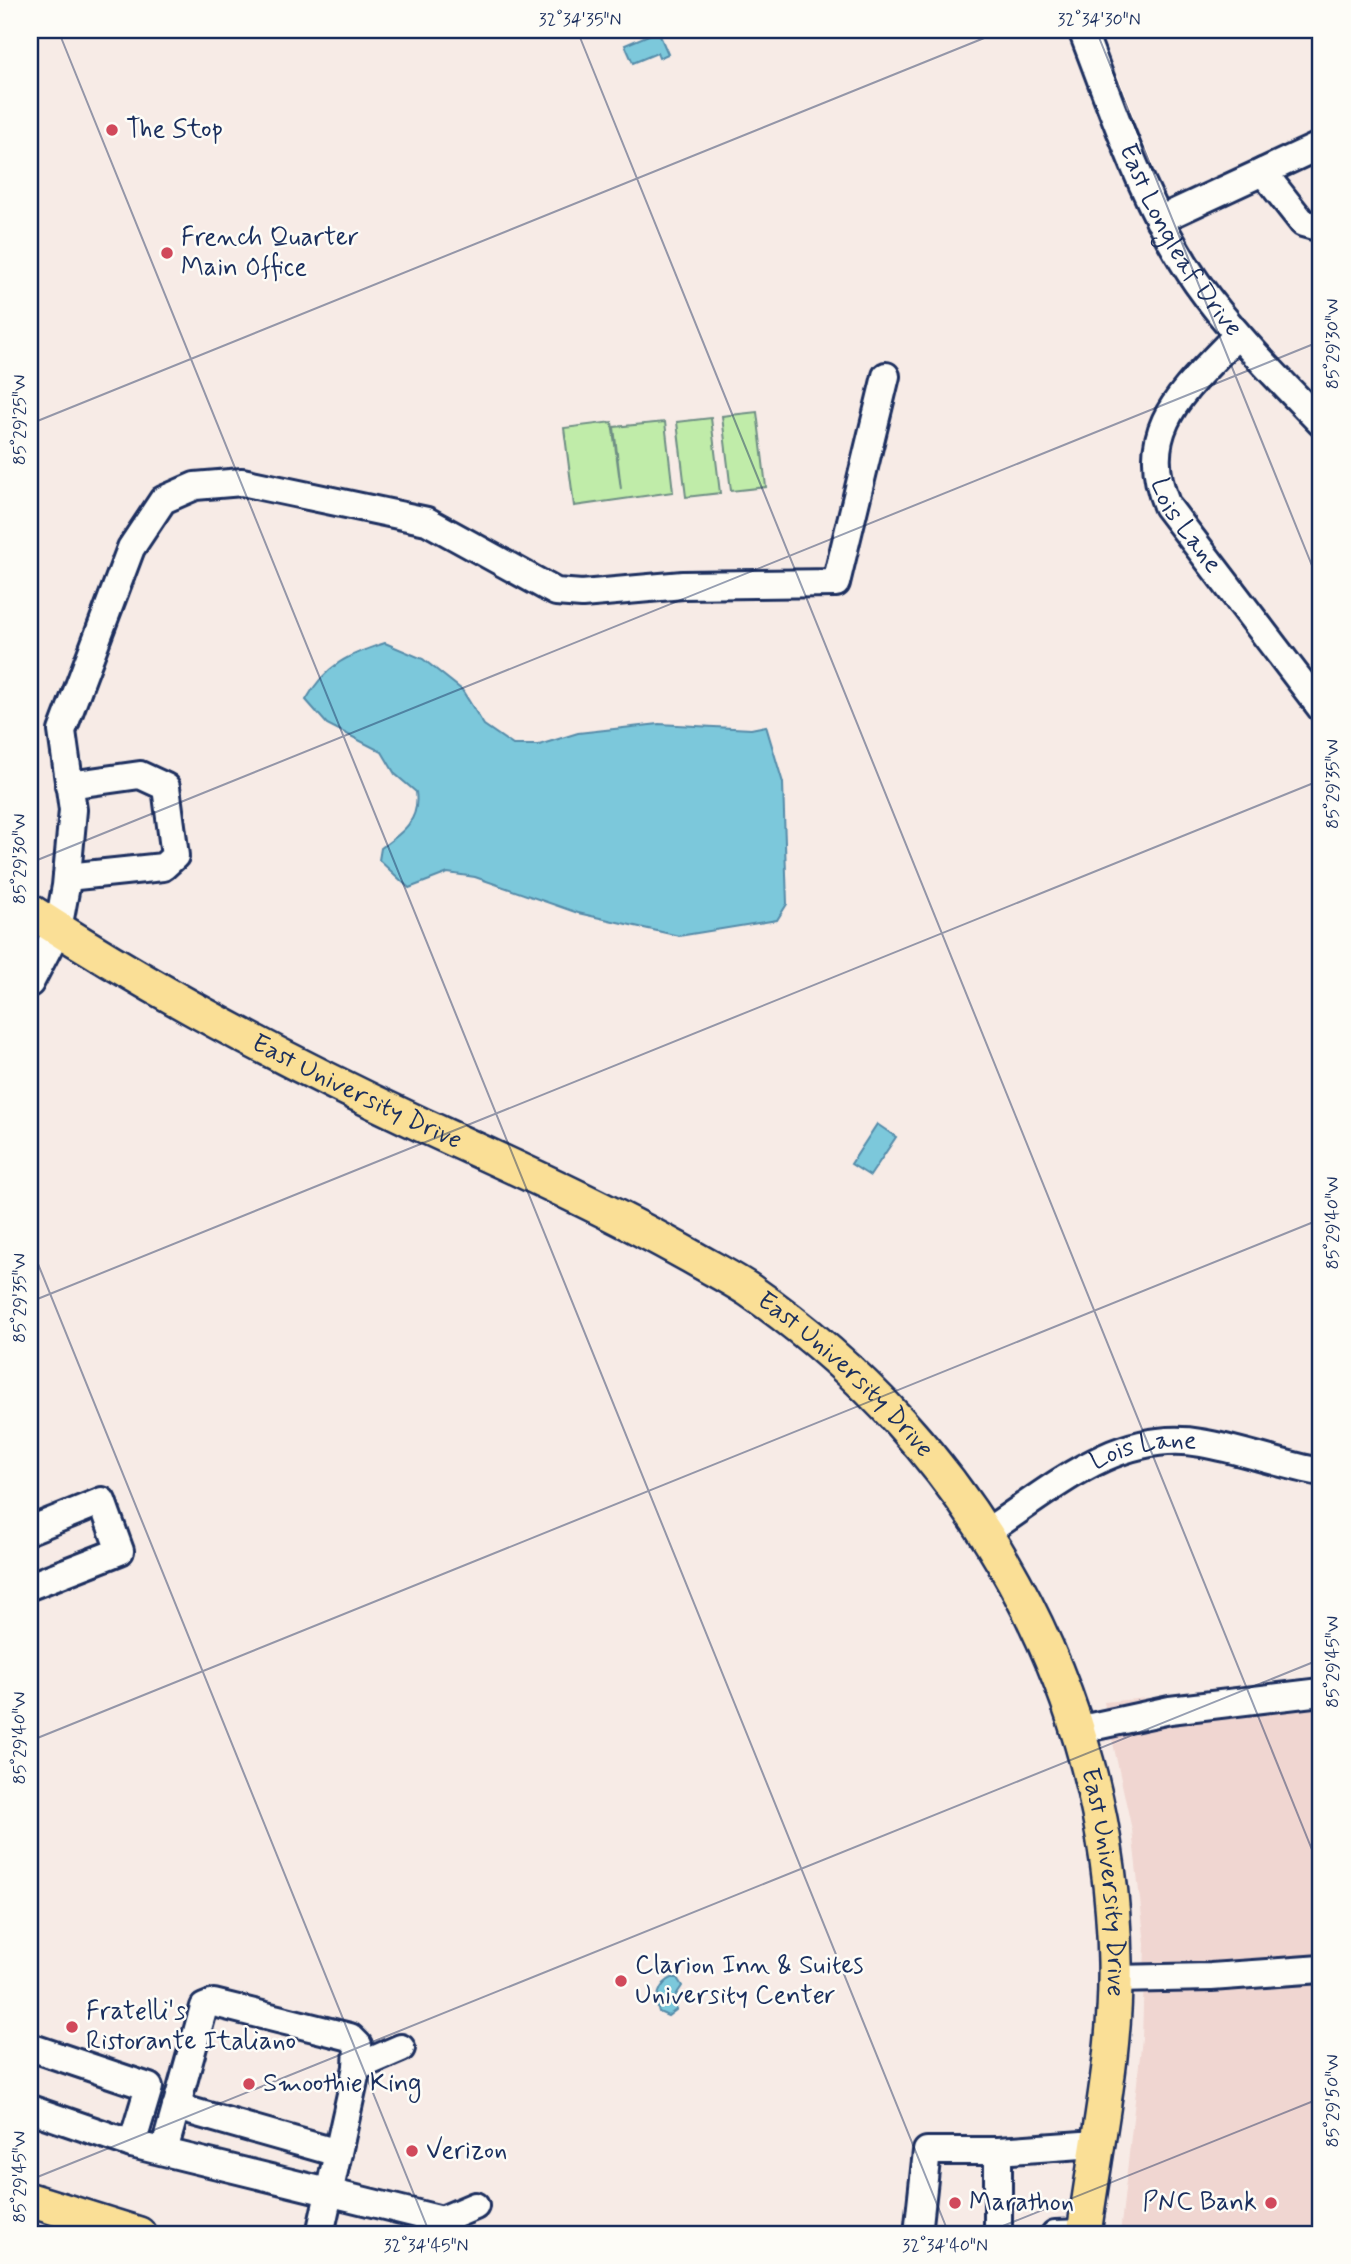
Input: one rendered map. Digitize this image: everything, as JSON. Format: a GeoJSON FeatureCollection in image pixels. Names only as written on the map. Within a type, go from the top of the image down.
{"type":"FeatureCollection","features":[{"type":"Feature","properties":{"kind":"main road","name":"East University Drive"},"geometry":{"type":"LineString","coordinates":[[30,911],[99,957],[226,1030],[623,1217],[748,1289],[862,1380],[958,1488],[1033,1613],[1077,1730],[1102,1820],[1112,1892],[1115,1979],[1111,2038],[1096,2144],[1074,2234]]}},
{"type":"Feature","properties":{"kind":"main road"},"geometry":{"type":"LineString","coordinates":[[30,2200],[139,2234]]}},
{"type":"Feature","properties":{"kind":"street","name":"East Longleaf Drive"},"geometry":{"type":"LineString","coordinates":[[1082,30],[1159,220],[1196,282],[1237,335],[1321,423]]}},
{"type":"Feature","properties":{"kind":"street"},"geometry":{"type":"LineString","coordinates":[[1159,220],[1321,145]]}},
{"type":"Feature","properties":{"kind":"street"},"geometry":{"type":"LineString","coordinates":[[1263,172],[1303,223],[1321,228]]}},
{"type":"Feature","properties":{"kind":"street","name":"Lois Lane"},"geometry":{"type":"LineString","coordinates":[[1237,335],[1174,402],[1165,418],[1155,454],[1157,483],[1167,506],[1321,708]]}},
{"type":"Feature","properties":{"kind":"street"},"geometry":{"type":"LineString","coordinates":[[30,983],[58,929],[67,877],[73,810],[62,731],[131,548],[163,500],[195,486],[242,482],[426,521],[556,592],[582,594],[683,585],[836,583],[886,376]]}},
{"type":"Feature","properties":{"kind":"street"},"geometry":{"type":"LineString","coordinates":[[67,877],[163,867],[175,856],[166,787],[139,775],[69,785]]}},
{"type":"Feature","properties":{"kind":"street","name":"Lois Lane"},"geometry":{"type":"LineString","coordinates":[[985,1533],[1091,1463],[1143,1444],[1174,1440],[1201,1443],[1321,1472]]}},
{"type":"Feature","properties":{"kind":"street"},"geometry":{"type":"LineString","coordinates":[[30,1530],[102,1501],[120,1551],[30,1586]]}},
{"type":"Feature","properties":{"kind":"street"},"geometry":{"type":"LineString","coordinates":[[1077,1730],[1156,1712],[1321,1692]]}},
{"type":"Feature","properties":{"kind":"street"},"geometry":{"type":"LineString","coordinates":[[1115,1979],[1211,1977],[1321,1969]]}},
{"type":"Feature","properties":{"kind":"street"},"geometry":{"type":"LineString","coordinates":[[164,2151],[204,2007],[214,2003],[350,2037],[358,2045],[357,2067],[320,2234]]}},
{"type":"Feature","properties":{"kind":"street"},"geometry":{"type":"LineString","coordinates":[[30,2047],[149,2087],[132,2144]]}},
{"type":"Feature","properties":{"kind":"street"},"geometry":{"type":"LineString","coordinates":[[357,2067],[401,2048]]}},
{"type":"Feature","properties":{"kind":"street"},"geometry":{"type":"LineString","coordinates":[[176,2107],[338,2154]]}},
{"type":"Feature","properties":{"kind":"street"},"geometry":{"type":"LineString","coordinates":[[30,2109],[132,2144],[442,2220],[475,2206]]}},
{"type":"Feature","properties":{"kind":"street"},"geometry":{"type":"LineString","coordinates":[[918,2234],[927,2151],[998,2151],[1096,2144]]}},
{"type":"Feature","properties":{"kind":"street"},"geometry":{"type":"LineString","coordinates":[[998,2151],[998,2234]]}},
{"type":"Feature","properties":{"kind":"shaded area"},"geometry":{"type":"Polygon","coordinates":[[[1321,1682],[1321,2234],[1120,2234],[1142,2038],[1145,1944],[1132,1830],[1104,1702],[1321,1682]]]}},
{"type":"Feature","properties":{"kind":"green space"},"geometry":{"type":"Polygon","coordinates":[[[757,412],[766,487],[731,491],[722,416],[757,412]]]}},
{"type":"Feature","properties":{"kind":"green space"},"geometry":{"type":"Polygon","coordinates":[[[711,418],[720,493],[686,497],[677,422],[711,418]]]}},
{"type":"Feature","properties":{"kind":"green space"},"geometry":{"type":"Polygon","coordinates":[[[612,422],[621,489],[614,427],[665,422],[673,492],[574,506],[564,428],[612,422]]]}},
{"type":"Feature","properties":{"kind":"water"},"geometry":{"type":"Polygon","coordinates":[[[658,31],[668,54],[659,58],[657,53],[633,63],[625,45],[658,31]]]}},
{"type":"Feature","properties":{"kind":"water"},"geometry":{"type":"Polygon","coordinates":[[[385,643],[423,659],[462,690],[484,725],[513,745],[539,745],[578,733],[659,724],[751,729],[766,726],[783,783],[787,904],[777,920],[679,936],[578,913],[475,877],[448,873],[409,888],[379,860],[381,848],[412,819],[417,802],[416,792],[395,774],[382,752],[327,724],[306,700],[322,678],[339,662],[385,643]]]}},
{"type":"Feature","properties":{"kind":"water"},"geometry":{"type":"Polygon","coordinates":[[[877,1124],[896,1137],[870,1176],[851,1164],[877,1124]]]}},
{"type":"Feature","properties":{"kind":"water"},"geometry":{"type":"Polygon","coordinates":[[[672,1978],[677,1978],[682,1986],[674,1998],[677,2002],[676,2010],[668,2016],[659,2012],[658,1997],[661,1988],[672,1978]]]}},
{"type":"Feature","properties":{"kind":"place","name":"The Stop"},"geometry":{"type":"Point","coordinates":[112,130]}},
{"type":"Feature","properties":{"kind":"place","name":"French Quarter Main Office"},"geometry":{"type":"Point","coordinates":[167,253]}},
{"type":"Feature","properties":{"kind":"place","name":"Clarion Inn & Suites University Center"},"geometry":{"type":"Point","coordinates":[621,1981]}},
{"type":"Feature","properties":{"kind":"place","name":"Fratelli's Ristorante Italiano"},"geometry":{"type":"Point","coordinates":[72,2027]}},
{"type":"Feature","properties":{"kind":"place","name":"Smoothie King"},"geometry":{"type":"Point","coordinates":[249,2084]}},
{"type":"Feature","properties":{"kind":"place","name":"Verizon"},"geometry":{"type":"Point","coordinates":[412,2151]}},
{"type":"Feature","properties":{"kind":"place","name":"Marathon"},"geometry":{"type":"Point","coordinates":[955,2203]}},
{"type":"Feature","properties":{"kind":"place","name":"PNC Bank"},"geometry":{"type":"Point","coordinates":[1271,2203]}}]}
